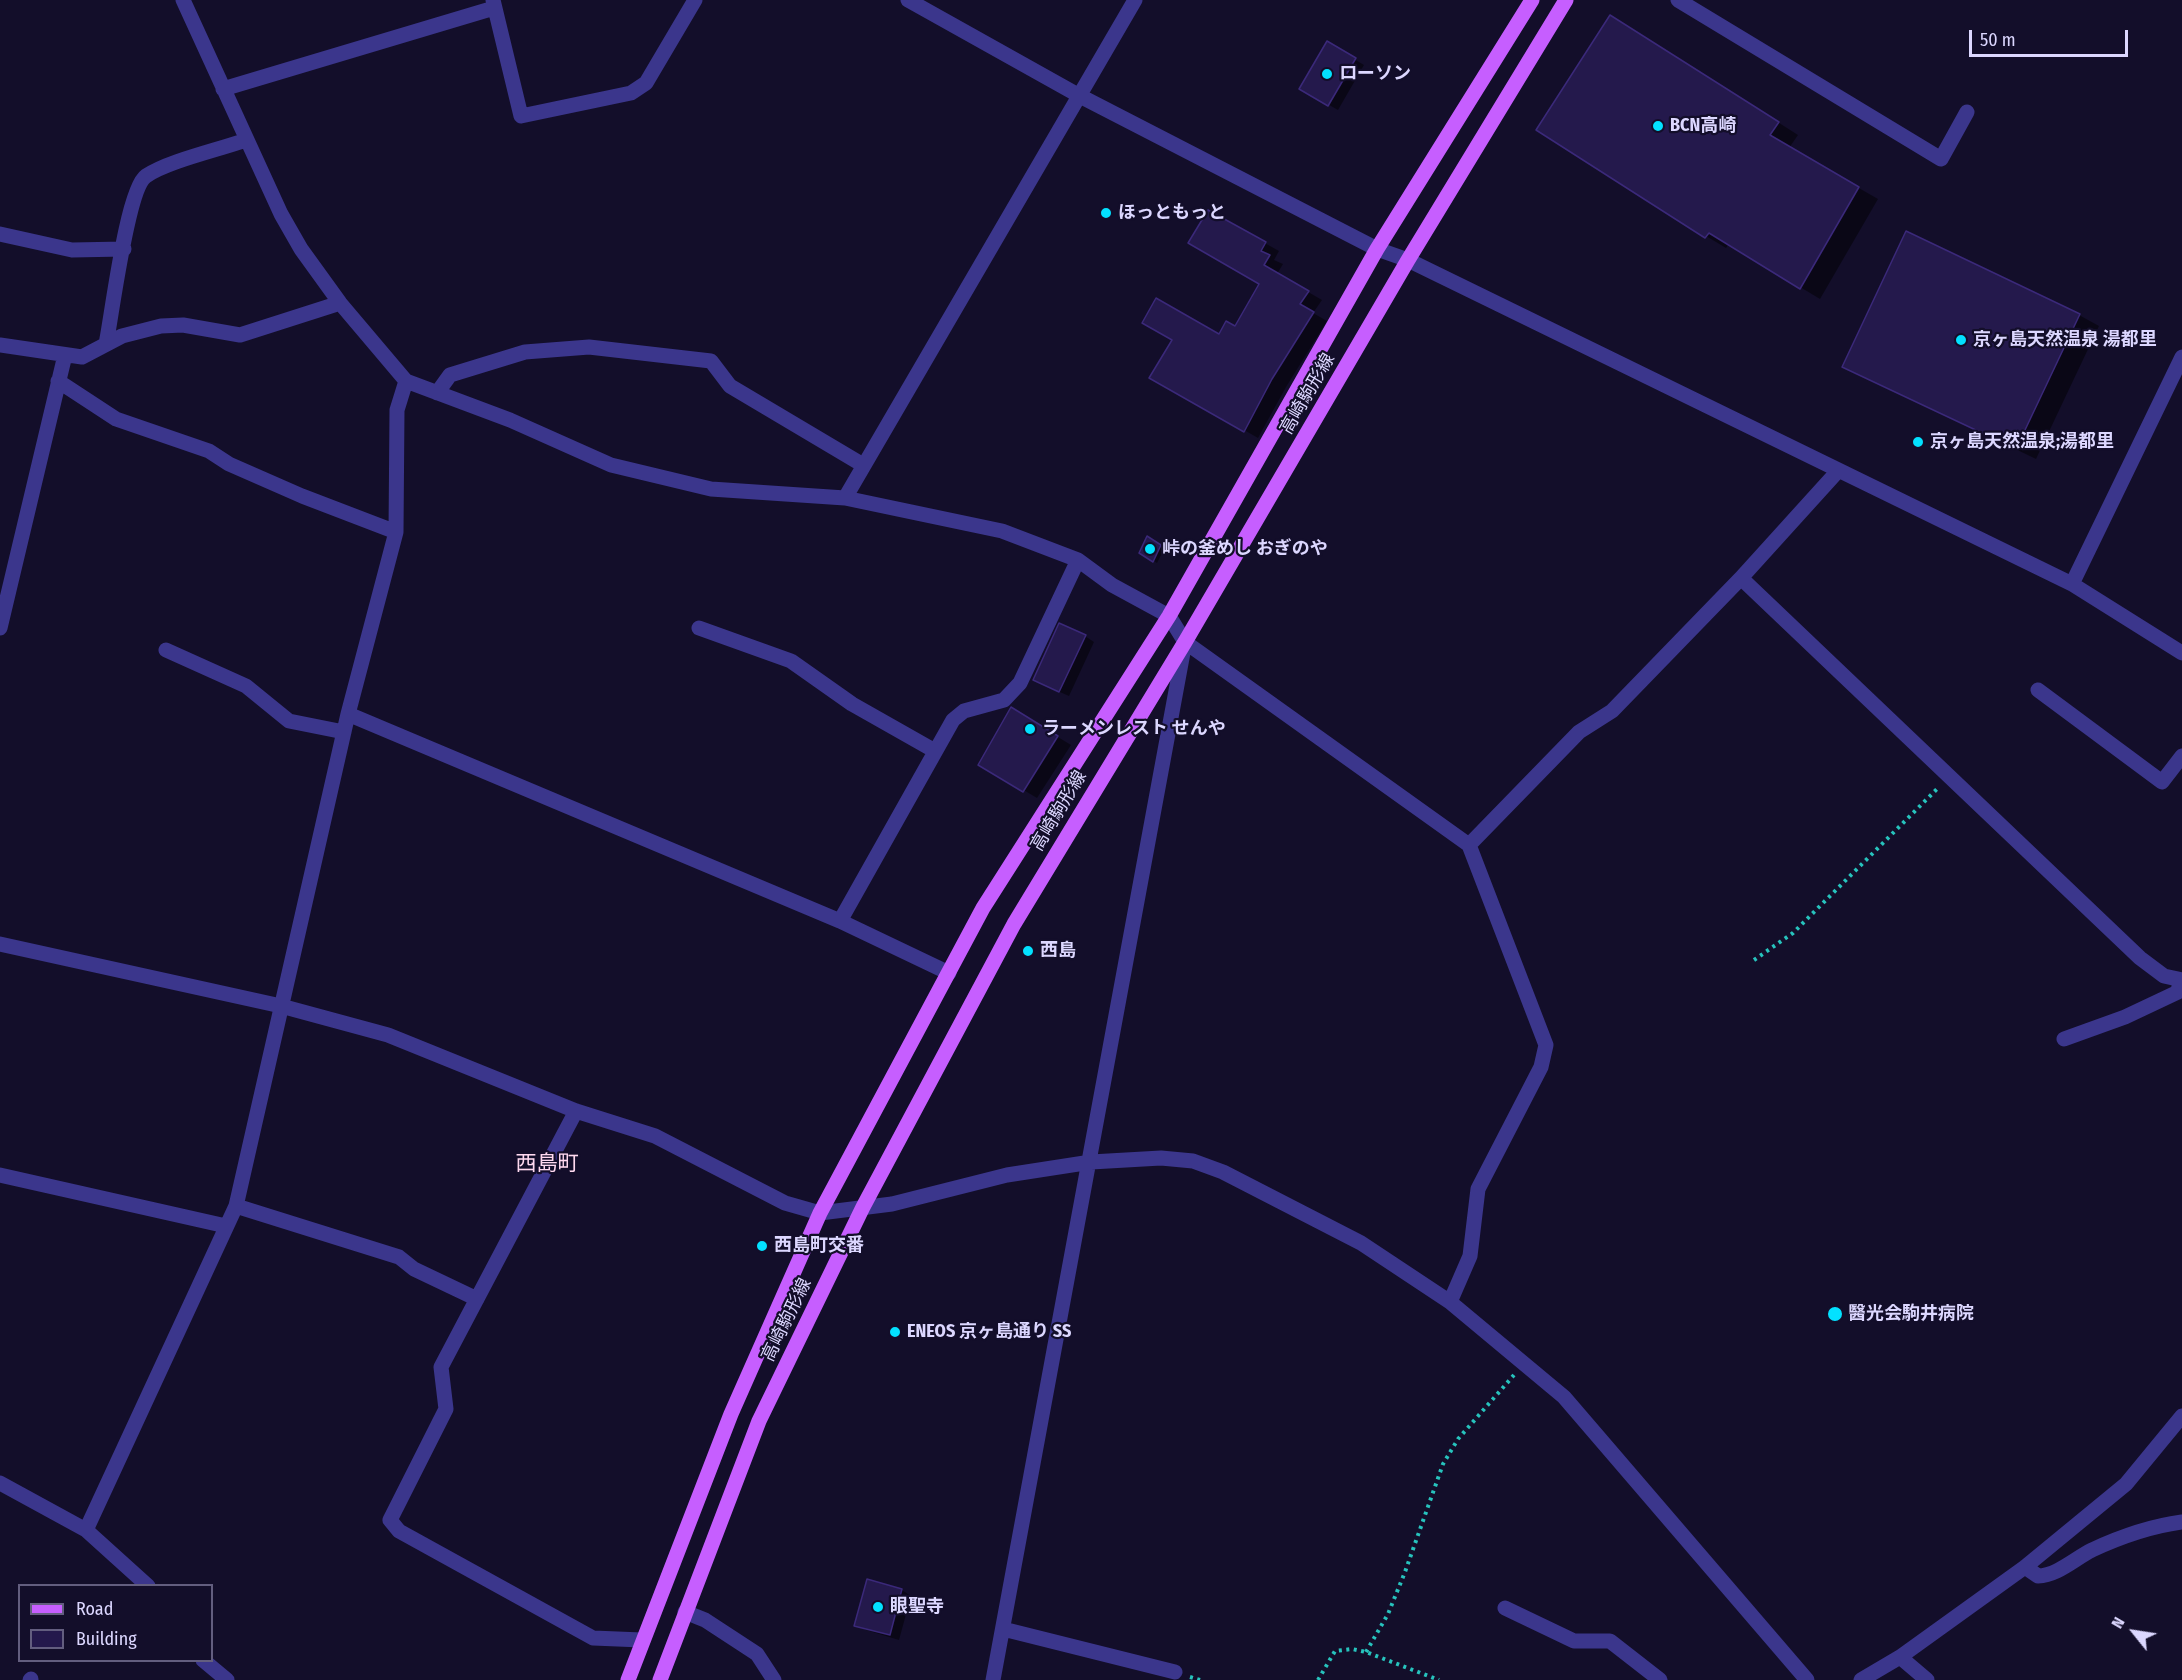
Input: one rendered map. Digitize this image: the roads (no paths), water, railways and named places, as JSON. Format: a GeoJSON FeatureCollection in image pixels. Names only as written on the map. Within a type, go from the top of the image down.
{"type":"FeatureCollection","features":[{"type":"Feature","properties":{"kind":"main road","name":"高崎駒形線"},"geometry":{"type":"LineString","coordinates":[[628,1680],[731,1414],[819,1213],[983,908],[1169,616],[1377,249],[1532,0]]}},
{"type":"Feature","properties":{"kind":"main road","name":"高崎駒形線"},"geometry":{"type":"LineString","coordinates":[[660,1680],[759,1421],[863,1207],[1014,924],[1185,642],[1408,260],[1566,0]]}},
{"type":"Feature","properties":{"kind":"street"},"geometry":{"type":"LineString","coordinates":[[183,0],[286,223],[340,303],[406,381],[510,420],[611,465],[711,489],[846,498],[1002,531],[1078,560],[1112,585],[1169,616],[1185,642],[1468,845],[1546,1045],[1541,1066],[1478,1189],[1470,1256],[1450,1302]]}},
{"type":"Feature","properties":{"kind":"street"},"geometry":{"type":"LineString","coordinates":[[223,89],[494,4],[521,116],[631,93],[646,83],[695,0]]}},
{"type":"Feature","properties":{"kind":"street"},"geometry":{"type":"LineString","coordinates":[[908,0],[1078,95],[1377,249],[1408,260],[1837,472],[2072,584],[2182,653]]}},
{"type":"Feature","properties":{"kind":"street"},"geometry":{"type":"LineString","coordinates":[[846,498],[1078,95],[1136,0]]}},
{"type":"Feature","properties":{"kind":"street"},"geometry":{"type":"LineString","coordinates":[[1678,0],[1941,159],[1967,112]]}},
{"type":"Feature","properties":{"kind":"street"},"geometry":{"type":"LineString","coordinates":[[106,344],[129,209],[144,177],[246,140]]}},
{"type":"Feature","properties":{"kind":"street"},"geometry":{"type":"LineString","coordinates":[[0,234],[72,250],[124,249]]}},
{"type":"Feature","properties":{"kind":"street"},"geometry":{"type":"LineString","coordinates":[[0,345],[82,357],[122,336],[161,326],[183,325],[240,334],[340,303]]}},
{"type":"Feature","properties":{"kind":"street"},"geometry":{"type":"LineString","coordinates":[[437,393],[450,375],[525,352],[589,347],[711,362],[730,386],[863,465]]}},
{"type":"Feature","properties":{"kind":"street"},"geometry":{"type":"LineString","coordinates":[[0,627],[65,355]]}},
{"type":"Feature","properties":{"kind":"street"},"geometry":{"type":"LineString","coordinates":[[2072,584],[2182,357]]}},
{"type":"Feature","properties":{"kind":"street"},"geometry":{"type":"LineString","coordinates":[[58,381],[116,419],[209,451],[229,464],[396,532]]}},
{"type":"Feature","properties":{"kind":"street"},"geometry":{"type":"LineString","coordinates":[[86,1530],[236,1206],[348,714],[396,532],[397,410],[406,381]]}},
{"type":"Feature","properties":{"kind":"street"},"geometry":{"type":"LineString","coordinates":[[1468,845],[1579,732],[1612,711],[1741,578],[1837,472]]}},
{"type":"Feature","properties":{"kind":"street"},"geometry":{"type":"LineString","coordinates":[[840,921],[953,720],[964,711],[1004,700],[1020,683],[1078,560]]}},
{"type":"Feature","properties":{"kind":"street"},"geometry":{"type":"LineString","coordinates":[[1741,578],[2140,958],[2164,976],[2181,980],[2178,992],[2125,1017],[2064,1039]]}},
{"type":"Feature","properties":{"kind":"street"},"geometry":{"type":"LineString","coordinates":[[699,628],[791,661],[859,709],[935,751]]}},
{"type":"Feature","properties":{"kind":"street"},"geometry":{"type":"LineString","coordinates":[[993,1680],[1091,1162],[1185,642]]}},
{"type":"Feature","properties":{"kind":"street"},"geometry":{"type":"LineString","coordinates":[[166,650],[246,686],[289,721],[344,732]]}},
{"type":"Feature","properties":{"kind":"street"},"geometry":{"type":"LineString","coordinates":[[2038,690],[2162,782],[2182,756]]}},
{"type":"Feature","properties":{"kind":"street"},"geometry":{"type":"LineString","coordinates":[[348,714],[840,921],[949,974]]}},
{"type":"Feature","properties":{"kind":"street"},"geometry":{"type":"LineString","coordinates":[[0,944],[281,1006],[388,1035],[576,1111],[654,1136],[785,1203],[819,1213],[892,1203],[1007,1175],[1091,1162],[1161,1158],[1193,1161],[1223,1172],[1360,1243],[1450,1302],[1564,1397],[1806,1680]]}},
{"type":"Feature","properties":{"kind":"street"},"geometry":{"type":"LineString","coordinates":[[576,1111],[441,1367],[446,1409],[390,1520],[399,1531],[593,1638],[642,1640]]}},
{"type":"Feature","properties":{"kind":"street"},"geometry":{"type":"LineString","coordinates":[[0,1175],[226,1226]]}},
{"type":"Feature","properties":{"kind":"street"},"geometry":{"type":"LineString","coordinates":[[236,1206],[399,1257],[414,1269],[477,1299]]}},
{"type":"Feature","properties":{"kind":"street"},"geometry":{"type":"LineString","coordinates":[[1861,1680],[1900,1657],[2025,1567],[2126,1484],[2182,1416]]}},
{"type":"Feature","properties":{"kind":"street"},"geometry":{"type":"LineString","coordinates":[[0,1483],[86,1530],[146,1584]]}},
{"type":"Feature","properties":{"kind":"street"},"geometry":{"type":"LineString","coordinates":[[2025,1567],[2038,1576],[2049,1576],[2092,1550],[2161,1525],[2182,1522]]}},
{"type":"Feature","properties":{"kind":"street"},"geometry":{"type":"LineString","coordinates":[[1505,1608],[1574,1641],[1610,1641],[1660,1680]]}},
{"type":"Feature","properties":{"kind":"street"},"geometry":{"type":"LineString","coordinates":[[685,1612],[705,1620],[757,1654],[774,1680]]}},
{"type":"Feature","properties":{"kind":"street"},"geometry":{"type":"LineString","coordinates":[[1003,1629],[1175,1672]]}},
{"type":"Feature","properties":{"kind":"street"},"geometry":{"type":"LineString","coordinates":[[1900,1657],[1927,1680]]}},
{"type":"Feature","properties":{"kind":"street"},"geometry":{"type":"LineString","coordinates":[[205,1662],[227,1680]]}},
{"type":"Feature","properties":{"kind":"place","name":"ローソン"},"geometry":{"type":"Point","coordinates":[1327,74]}},
{"type":"Feature","properties":{"kind":"place","name":"BCN高崎"},"geometry":{"type":"Point","coordinates":[1658,126]}},
{"type":"Feature","properties":{"kind":"place","name":"ほっともっと"},"geometry":{"type":"Point","coordinates":[1106,213]}},
{"type":"Feature","properties":{"kind":"place","name":"京ヶ島天然温泉 湯都里"},"geometry":{"type":"Point","coordinates":[1961,340]}},
{"type":"Feature","properties":{"kind":"place","name":"京ヶ島天然温泉;湯都里"},"geometry":{"type":"Point","coordinates":[1918,442]}},
{"type":"Feature","properties":{"kind":"place","name":"峠の釜めし おぎのや"},"geometry":{"type":"Point","coordinates":[1150,549]}},
{"type":"Feature","properties":{"kind":"place","name":"ラーメンレスト せんや"},"geometry":{"type":"Point","coordinates":[1030,729]}},
{"type":"Feature","properties":{"kind":"place","name":"西島"},"geometry":{"type":"Point","coordinates":[1028,951]}},
{"type":"Feature","properties":{"kind":"place","name":"西島町交番"},"geometry":{"type":"Point","coordinates":[762,1246]}},
{"type":"Feature","properties":{"kind":"place","name":"醫光会駒井病院"},"geometry":{"type":"Point","coordinates":[1835,1314]}},
{"type":"Feature","properties":{"kind":"place","name":"ENEOS 京ヶ島通り SS"},"geometry":{"type":"Point","coordinates":[895,1332]}},
{"type":"Feature","properties":{"kind":"place","name":"眼聖寺"},"geometry":{"type":"Point","coordinates":[878,1607]}},
{"type":"Feature","properties":{"kind":"district","name":"西島町"},"geometry":{"type":"Point","coordinates":[547,1164]}}]}
